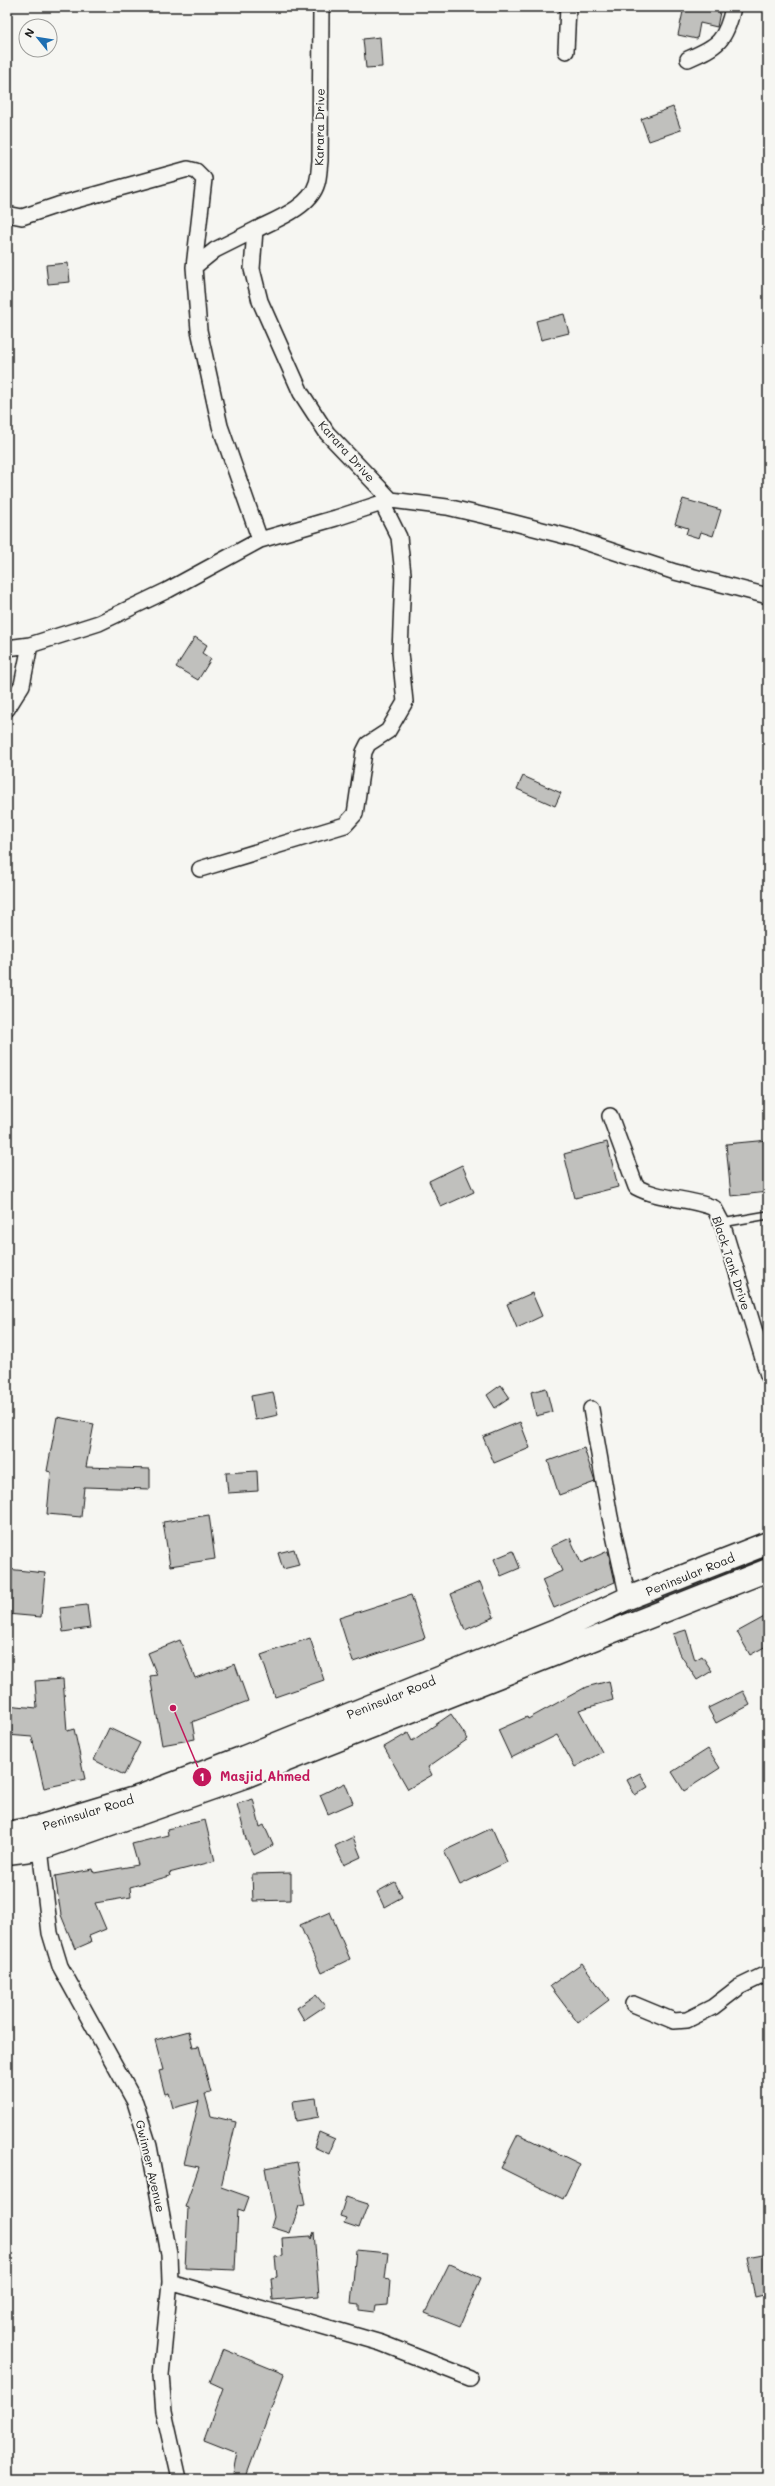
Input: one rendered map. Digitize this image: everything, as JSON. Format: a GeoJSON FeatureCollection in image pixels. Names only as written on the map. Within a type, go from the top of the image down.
{"type":"FeatureCollection","features":[{"type":"Feature","properties":{"kind":"main road","name":"Peninsular Road"},"geometry":{"type":"LineString","coordinates":[[7,1833],[38,1827],[141,1796],[244,1757],[568,1626],[628,1598],[768,1543]]}},
{"type":"Feature","properties":{"kind":"main road","name":"Peninsular Road"},"geometry":{"type":"LineString","coordinates":[[7,1853],[39,1848],[244,1777],[768,1570]]}},
{"type":"Feature","properties":{"kind":"street","name":"Karara Drive"},"geometry":{"type":"LineString","coordinates":[[200,869],[345,825],[355,814],[364,752],[368,744],[388,731],[404,702],[400,653],[403,574],[399,537],[386,501],[327,433],[301,394],[260,301],[252,269],[255,230],[288,213],[305,201],[317,184],[320,161],[321,7]]}},
{"type":"Feature","properties":{"kind":"street"},"geometry":{"type":"LineString","coordinates":[[566,51],[568,7]]}},
{"type":"Feature","properties":{"kind":"street"},"geometry":{"type":"LineString","coordinates":[[688,59],[714,48],[722,39],[733,7]]}},
{"type":"Feature","properties":{"kind":"street"},"geometry":{"type":"LineString","coordinates":[[7,214],[22,218],[58,205],[188,169],[196,171],[204,179],[194,267],[199,330],[220,426],[260,540]]}},
{"type":"Feature","properties":{"kind":"street"},"geometry":{"type":"LineString","coordinates":[[194,267],[215,250],[255,230]]}},
{"type":"Feature","properties":{"kind":"street"},"geometry":{"type":"LineString","coordinates":[[7,648],[30,645],[99,623],[168,590],[260,540],[336,518],[386,501],[447,507],[507,521],[580,540],[674,572],[768,596]]}},
{"type":"Feature","properties":{"kind":"street"},"geometry":{"type":"LineString","coordinates":[[7,709],[22,685],[30,645]]}},
{"type":"Feature","properties":{"kind":"street","name":"Black Tank Drive"},"geometry":{"type":"LineString","coordinates":[[610,1116],[636,1187],[651,1195],[694,1201],[714,1208],[722,1223],[768,1375]]}},
{"type":"Feature","properties":{"kind":"street"},"geometry":{"type":"LineString","coordinates":[[591,1409],[610,1517],[628,1598]]}},
{"type":"Feature","properties":{"kind":"street","name":"Gwinner Avenue"},"geometry":{"type":"LineString","coordinates":[[38,1827],[39,1848],[50,1933],[60,1966],[135,2102],[149,2146],[169,2254],[170,2282],[161,2375],[164,2412],[179,2479]]}},
{"type":"Feature","properties":{"kind":"street"},"geometry":{"type":"LineString","coordinates":[[634,2004],[674,2021],[687,2020],[713,2007],[739,1987],[768,1973]]}},
{"type":"Feature","properties":{"kind":"street"},"geometry":{"type":"LineString","coordinates":[[170,2282],[381,2343],[470,2378]]}},
{"type":"Feature","properties":{"kind":"lane"},"geometry":{"type":"LineString","coordinates":[[722,1223],[768,1215]]}},
{"type":"Feature","properties":{"kind":"building"},"geometry":{"type":"Polygon","coordinates":[[[684,7],[721,7],[717,27],[700,23],[697,39],[678,35],[684,7]]]}},
{"type":"Feature","properties":{"kind":"building"},"geometry":{"type":"Polygon","coordinates":[[[380,37],[382,67],[366,68],[363,39],[380,37]]]}},
{"type":"Feature","properties":{"kind":"building"},"geometry":{"type":"Polygon","coordinates":[[[673,107],[681,130],[649,141],[641,119],[673,107]]]}},
{"type":"Feature","properties":{"kind":"building"},"geometry":{"type":"Polygon","coordinates":[[[68,263],[70,282],[48,284],[46,265],[68,263]]]}},
{"type":"Feature","properties":{"kind":"building"},"geometry":{"type":"Polygon","coordinates":[[[564,314],[569,333],[541,340],[536,321],[564,314]]]}},
{"type":"Feature","properties":{"kind":"building"},"geometry":{"type":"Polygon","coordinates":[[[683,499],[721,510],[713,536],[701,532],[699,538],[686,534],[688,528],[675,524],[683,499]]]}},
{"type":"Feature","properties":{"kind":"building"},"geometry":{"type":"Polygon","coordinates":[[[195,637],[207,645],[202,653],[211,659],[198,680],[176,667],[195,637]]]}},
{"type":"Feature","properties":{"kind":"building"},"geometry":{"type":"Polygon","coordinates":[[[523,776],[561,793],[555,806],[517,789],[523,776]]]}},
{"type":"Feature","properties":{"kind":"building"},"geometry":{"type":"Polygon","coordinates":[[[768,1140],[768,1192],[731,1196],[726,1144],[768,1140]]]}},
{"type":"Feature","properties":{"kind":"building"},"geometry":{"type":"Polygon","coordinates":[[[607,1142],[618,1187],[575,1198],[564,1154],[607,1142]]]}},
{"type":"Feature","properties":{"kind":"building"},"geometry":{"type":"Polygon","coordinates":[[[462,1165],[474,1192],[441,1207],[429,1181],[462,1165]]]}},
{"type":"Feature","properties":{"kind":"building"},"geometry":{"type":"Polygon","coordinates":[[[532,1293],[542,1316],[517,1328],[507,1304],[532,1293]]]}},
{"type":"Feature","properties":{"kind":"building"},"geometry":{"type":"Polygon","coordinates":[[[501,1385],[510,1398],[495,1408],[487,1395],[501,1385]]]}},
{"type":"Feature","properties":{"kind":"building"},"geometry":{"type":"Polygon","coordinates":[[[546,1388],[552,1412],[536,1416],[531,1392],[546,1388]]]}},
{"type":"Feature","properties":{"kind":"building"},"geometry":{"type":"Polygon","coordinates":[[[273,1392],[278,1415],[255,1420],[251,1396],[273,1392]]]}},
{"type":"Feature","properties":{"kind":"building"},"geometry":{"type":"Polygon","coordinates":[[[57,1417],[94,1424],[86,1467],[150,1469],[150,1489],[84,1487],[81,1517],[47,1514],[51,1472],[47,1471],[57,1417]]]}},
{"type":"Feature","properties":{"kind":"building"},"geometry":{"type":"Polygon","coordinates":[[[520,1422],[530,1448],[494,1463],[483,1437],[520,1422]]]}},
{"type":"Feature","properties":{"kind":"building"},"geometry":{"type":"Polygon","coordinates":[[[584,1448],[595,1482],[559,1495],[548,1461],[584,1448]]]}},
{"type":"Feature","properties":{"kind":"building"},"geometry":{"type":"Polygon","coordinates":[[[257,1471],[258,1491],[228,1493],[226,1473],[257,1471]]]}},
{"type":"Feature","properties":{"kind":"building"},"geometry":{"type":"Polygon","coordinates":[[[209,1515],[215,1559],[170,1566],[163,1522],[209,1515]]]}},
{"type":"Feature","properties":{"kind":"building"},"geometry":{"type":"Polygon","coordinates":[[[570,1538],[581,1563],[608,1551],[615,1582],[554,1608],[542,1580],[562,1571],[551,1547],[570,1538]]]}},
{"type":"Feature","properties":{"kind":"building"},"geometry":{"type":"Polygon","coordinates":[[[294,1549],[299,1565],[283,1569],[278,1553],[294,1549]]]}},
{"type":"Feature","properties":{"kind":"building"},"geometry":{"type":"Polygon","coordinates":[[[513,1551],[520,1568],[501,1576],[494,1559],[513,1551]]]}},
{"type":"Feature","properties":{"kind":"building"},"geometry":{"type":"Polygon","coordinates":[[[7,1569],[45,1573],[41,1617],[7,1614],[7,1569]]]}},
{"type":"Feature","properties":{"kind":"building"},"geometry":{"type":"Polygon","coordinates":[[[480,1582],[494,1617],[465,1630],[451,1594],[480,1582]]]}},
{"type":"Feature","properties":{"kind":"building"},"geometry":{"type":"Polygon","coordinates":[[[411,1595],[425,1638],[353,1662],[339,1618],[411,1595]]]}},
{"type":"Feature","properties":{"kind":"building"},"geometry":{"type":"Polygon","coordinates":[[[87,1605],[90,1628],[63,1632],[60,1608],[87,1605]]]}},
{"type":"Feature","properties":{"kind":"building"},"geometry":{"type":"Polygon","coordinates":[[[768,1615],[768,1645],[750,1655],[737,1632],[768,1615]]]}},
{"type":"Feature","properties":{"kind":"building"},"geometry":{"type":"Polygon","coordinates":[[[686,1630],[695,1660],[702,1656],[712,1671],[697,1680],[678,1651],[673,1634],[686,1630]]]}},
{"type":"Feature","properties":{"kind":"building"},"geometry":{"type":"Polygon","coordinates":[[[310,1638],[324,1680],[275,1697],[261,1655],[310,1638]]]}},
{"type":"Feature","properties":{"kind":"building"},"geometry":{"type":"Polygon","coordinates":[[[180,1640],[195,1678],[235,1664],[248,1701],[192,1722],[195,1739],[162,1745],[150,1676],[157,1675],[148,1653],[180,1640]]]}},
{"type":"Feature","properties":{"kind":"building"},"geometry":{"type":"Polygon","coordinates":[[[63,1679],[67,1731],[74,1729],[85,1779],[44,1788],[32,1737],[7,1735],[7,1705],[37,1708],[35,1681],[63,1679]]]}},
{"type":"Feature","properties":{"kind":"building"},"geometry":{"type":"Polygon","coordinates":[[[609,1681],[613,1700],[579,1710],[602,1752],[575,1767],[557,1735],[511,1758],[498,1730],[527,1717],[528,1719],[586,1687],[609,1681]]]}},
{"type":"Feature","properties":{"kind":"building"},"geometry":{"type":"Polygon","coordinates":[[[743,1691],[750,1705],[716,1723],[708,1708],[743,1691]]]}},
{"type":"Feature","properties":{"kind":"building"},"geometry":{"type":"Polygon","coordinates":[[[451,1714],[468,1739],[428,1767],[432,1775],[408,1789],[384,1747],[408,1733],[412,1741],[451,1714]]]}},
{"type":"Feature","properties":{"kind":"building"},"geometry":{"type":"Polygon","coordinates":[[[109,1728],[140,1743],[124,1775],[94,1760],[109,1728]]]}},
{"type":"Feature","properties":{"kind":"building"},"geometry":{"type":"Polygon","coordinates":[[[708,1749],[720,1768],[684,1791],[672,1772],[708,1749]]]}},
{"type":"Feature","properties":{"kind":"building"},"geometry":{"type":"Polygon","coordinates":[[[640,1773],[648,1787],[635,1795],[627,1780],[640,1773]]]}},
{"type":"Feature","properties":{"kind":"building"},"geometry":{"type":"Polygon","coordinates":[[[345,1783],[353,1803],[328,1814],[320,1795],[345,1783]]]}},
{"type":"Feature","properties":{"kind":"building"},"geometry":{"type":"Polygon","coordinates":[[[253,1799],[260,1827],[264,1825],[273,1845],[254,1855],[246,1839],[237,1804],[253,1799]]]}},
{"type":"Feature","properties":{"kind":"building"},"geometry":{"type":"Polygon","coordinates":[[[205,1820],[215,1861],[169,1873],[170,1876],[130,1887],[131,1897],[95,1903],[106,1929],[89,1936],[91,1942],[75,1949],[61,1915],[55,1876],[93,1869],[94,1873],[138,1865],[132,1844],[168,1835],[167,1829],[205,1820]]]}},
{"type":"Feature","properties":{"kind":"building"},"geometry":{"type":"Polygon","coordinates":[[[492,1828],[507,1862],[460,1885],[444,1851],[492,1828]]]}},
{"type":"Feature","properties":{"kind":"building"},"geometry":{"type":"Polygon","coordinates":[[[353,1837],[361,1857],[344,1865],[335,1846],[353,1837]]]}},
{"type":"Feature","properties":{"kind":"building"},"geometry":{"type":"Polygon","coordinates":[[[291,1873],[291,1900],[253,1901],[252,1874],[291,1873]]]}},
{"type":"Feature","properties":{"kind":"building"},"geometry":{"type":"Polygon","coordinates":[[[395,1882],[402,1897],[384,1907],[377,1892],[395,1882]]]}},
{"type":"Feature","properties":{"kind":"building"},"geometry":{"type":"Polygon","coordinates":[[[330,1912],[350,1959],[321,1973],[300,1925],[330,1912]]]}},
{"type":"Feature","properties":{"kind":"building"},"geometry":{"type":"Polygon","coordinates":[[[582,1963],[609,2000],[578,2023],[550,1986],[582,1963]]]}},
{"type":"Feature","properties":{"kind":"building"},"geometry":{"type":"Polygon","coordinates":[[[316,1995],[325,2006],[304,2020],[297,2008],[316,1995]]]}},
{"type":"Feature","properties":{"kind":"building"},"geometry":{"type":"Polygon","coordinates":[[[189,2031],[193,2047],[199,2046],[211,2093],[205,2094],[211,2116],[236,2122],[221,2187],[249,2197],[244,2211],[238,2209],[235,2270],[185,2268],[188,2208],[185,2207],[199,2167],[184,2164],[199,2101],[173,2108],[169,2093],[165,2094],[159,2071],[163,2070],[155,2040],[189,2031]]]}},
{"type":"Feature","properties":{"kind":"building"},"geometry":{"type":"Polygon","coordinates":[[[316,2098],[319,2117],[296,2121],[293,2101],[316,2098]]]}},
{"type":"Feature","properties":{"kind":"building"},"geometry":{"type":"Polygon","coordinates":[[[319,2132],[335,2139],[329,2154],[314,2147],[319,2132]]]}},
{"type":"Feature","properties":{"kind":"building"},"geometry":{"type":"Polygon","coordinates":[[[518,2134],[580,2164],[563,2199],[501,2168],[518,2134]]]}},
{"type":"Feature","properties":{"kind":"building"},"geometry":{"type":"Polygon","coordinates":[[[297,2162],[305,2205],[299,2206],[290,2233],[271,2227],[274,2217],[265,2168],[297,2162]]]}},
{"type":"Feature","properties":{"kind":"building"},"geometry":{"type":"Polygon","coordinates":[[[346,2197],[368,2204],[359,2228],[344,2223],[346,2218],[340,2216],[346,2197]]]}},
{"type":"Feature","properties":{"kind":"building"},"geometry":{"type":"Polygon","coordinates":[[[314,2232],[319,2296],[273,2300],[271,2278],[277,2277],[275,2257],[283,2256],[282,2238],[311,2236],[311,2239],[314,2232]]]}},
{"type":"Feature","properties":{"kind":"building"},"geometry":{"type":"Polygon","coordinates":[[[356,2250],[388,2253],[385,2279],[390,2280],[388,2305],[376,2306],[375,2312],[359,2310],[359,2305],[351,2304],[356,2250]]]}},
{"type":"Feature","properties":{"kind":"building"},"geometry":{"type":"Polygon","coordinates":[[[768,2253],[768,2294],[755,2297],[747,2257],[768,2253]]]}},
{"type":"Feature","properties":{"kind":"building"},"geometry":{"type":"Polygon","coordinates":[[[449,2264],[481,2278],[460,2327],[425,2313],[449,2264]]]}},
{"type":"Feature","properties":{"kind":"building"},"geometry":{"type":"Polygon","coordinates":[[[223,2349],[284,2374],[246,2477],[233,2474],[237,2453],[204,2440],[223,2388],[210,2382],[223,2349]]]}},
{"type":"Feature","properties":{"kind":"place","name":"Masjid Ahmed"},"geometry":{"type":"Point","coordinates":[173,1708]}}]}
